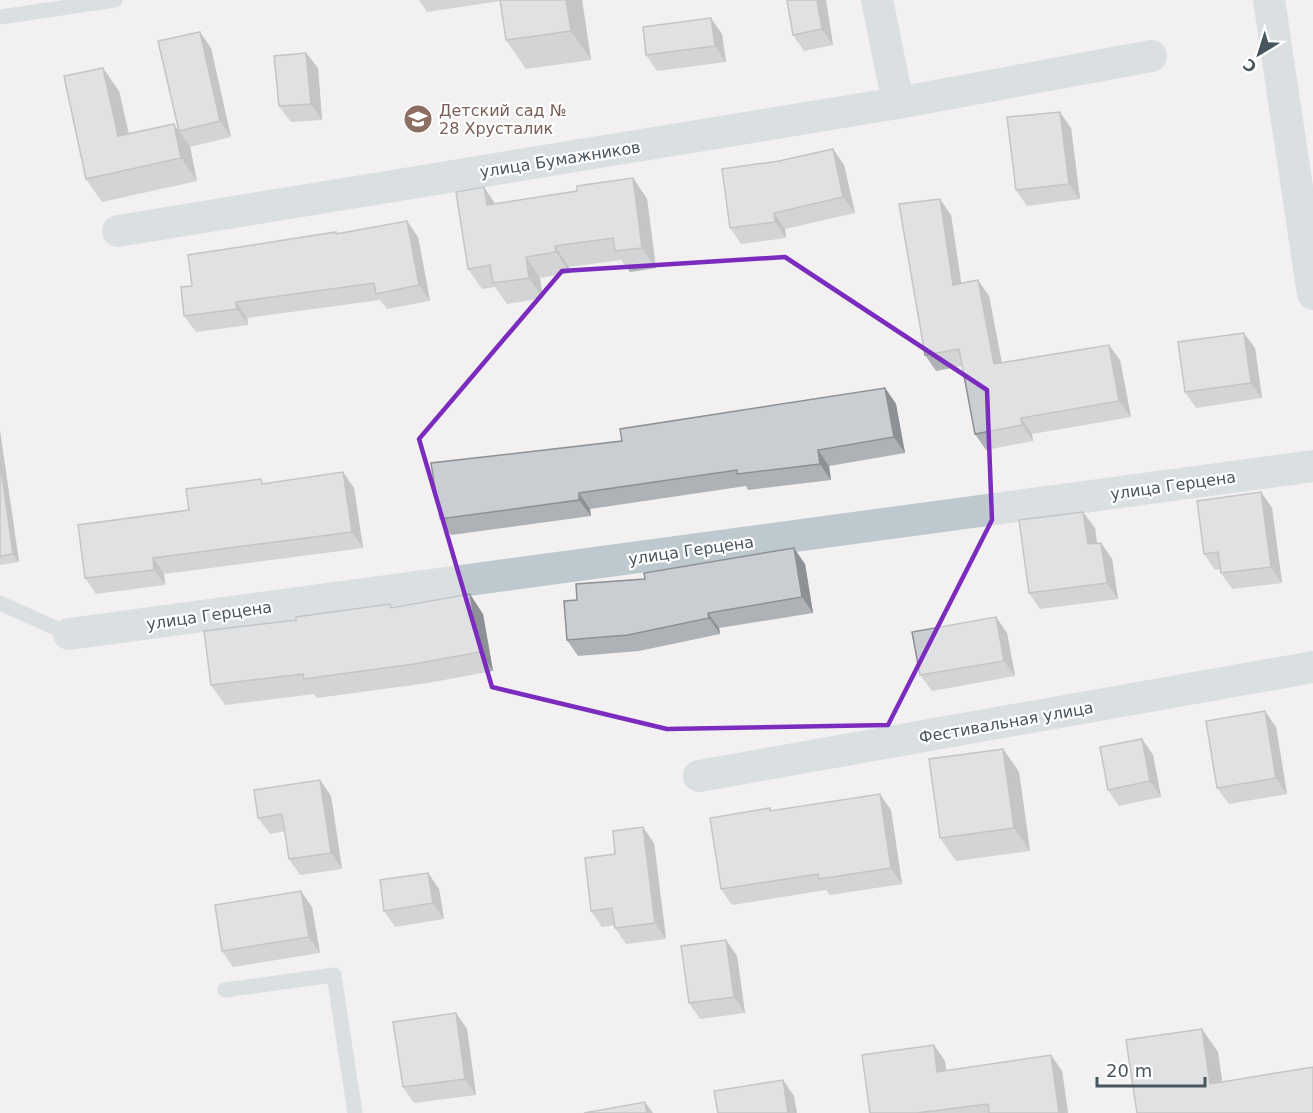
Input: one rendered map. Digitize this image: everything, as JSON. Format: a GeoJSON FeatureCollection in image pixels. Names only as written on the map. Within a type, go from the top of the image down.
{"type":"FeatureCollection","features":[{"type":"Feature","properties":{"kind":"street"},"geometry":{"type":"LineString","coordinates":[[877,0],[898,104]]}},
{"type":"Feature","properties":{"kind":"street"},"geometry":{"type":"LineString","coordinates":[[1269,0],[1313,292]]}},
{"type":"Feature","properties":{"kind":"street","name":"улица Бумажников"},"geometry":{"type":"LineString","coordinates":[[118,231],[898,104],[1150,56]]}},
{"type":"Feature","properties":{"kind":"street","name":"улица Герцена"},"geometry":{"type":"LineString","coordinates":[[69,634],[1313,466]]}},
{"type":"Feature","properties":{"kind":"street","name":"Фестивальная улица"},"geometry":{"type":"LineString","coordinates":[[699,776],[1313,667]]}},
{"type":"Feature","properties":{"kind":"lane"},"geometry":{"type":"LineString","coordinates":[[0,17],[115,0]]}},
{"type":"Feature","properties":{"kind":"lane"},"geometry":{"type":"LineString","coordinates":[[0,603],[69,634]]}},
{"type":"Feature","properties":{"kind":"lane"},"geometry":{"type":"LineString","coordinates":[[225,990],[334,975],[355,1113]]}},
{"type":"Feature","properties":{"kind":"highlighted area"},"geometry":{"type":"Polygon","coordinates":[[[785,257],[987,390],[992,520],[888,725],[667,729],[492,687],[419,439],[562,271],[785,257]]]}},
{"type":"Feature","properties":{"kind":"building"},"geometry":{"type":"Polygon","coordinates":[[[500,0],[566,0],[571,31],[506,40],[500,0]]]}},
{"type":"Feature","properties":{"kind":"building"},"geometry":{"type":"Polygon","coordinates":[[[787,0],[817,0],[822,29],[793,35],[787,0]]]}},
{"type":"Feature","properties":{"kind":"building"},"geometry":{"type":"Polygon","coordinates":[[[711,18],[715,46],[646,55],[643,27],[711,18]]]}},
{"type":"Feature","properties":{"kind":"building"},"geometry":{"type":"Polygon","coordinates":[[[200,32],[220,121],[179,131],[158,41],[200,32]]]}},
{"type":"Feature","properties":{"kind":"building"},"geometry":{"type":"Polygon","coordinates":[[[306,53],[311,104],[279,106],[274,56],[306,53]]]}},
{"type":"Feature","properties":{"kind":"building"},"geometry":{"type":"Polygon","coordinates":[[[103,68],[118,136],[174,124],[181,158],[86,179],[64,76],[103,68]]]}},
{"type":"Feature","properties":{"kind":"building"},"geometry":{"type":"Polygon","coordinates":[[[1060,112],[1069,184],[1016,190],[1007,117],[1060,112]]]}},
{"type":"Feature","properties":{"kind":"building"},"geometry":{"type":"Polygon","coordinates":[[[833,149],[843,197],[774,213],[775,222],[730,228],[722,169],[779,161],[833,149]]]}},
{"type":"Feature","properties":{"kind":"building"},"geometry":{"type":"Polygon","coordinates":[[[633,178],[642,248],[615,251],[613,238],[555,246],[556,252],[526,257],[529,278],[493,283],[490,265],[468,269],[456,192],[484,187],[487,205],[577,191],[577,186],[633,178]]]}},
{"type":"Feature","properties":{"kind":"building"},"geometry":{"type":"Polygon","coordinates":[[[940,199],[953,285],[978,280],[994,364],[1109,345],[1119,401],[1021,418],[1022,425],[975,434],[959,349],[925,355],[899,204],[940,199]]]}},
{"type":"Feature","properties":{"kind":"building"},"geometry":{"type":"Polygon","coordinates":[[[407,221],[419,285],[376,294],[374,283],[236,302],[237,309],[184,316],[181,287],[192,286],[188,255],[336,232],[336,234],[407,221]]]}},
{"type":"Feature","properties":{"kind":"building"},"geometry":{"type":"Polygon","coordinates":[[[1244,333],[1251,383],[1185,392],[1178,342],[1244,333]]]}},
{"type":"Feature","properties":{"kind":"building"},"geometry":{"type":"Polygon","coordinates":[[[885,388],[894,437],[818,450],[820,464],[737,474],[737,470],[579,493],[579,500],[440,519],[431,463],[622,441],[620,429],[885,388]]]}},
{"type":"Feature","properties":{"kind":"building"},"geometry":{"type":"Polygon","coordinates":[[[0,462],[13,554],[0,556],[0,462]]]}},
{"type":"Feature","properties":{"kind":"building"},"geometry":{"type":"Polygon","coordinates":[[[343,472],[352,532],[153,558],[154,570],[85,578],[78,525],[189,510],[186,489],[261,479],[262,484],[343,472]]]}},
{"type":"Feature","properties":{"kind":"building"},"geometry":{"type":"Polygon","coordinates":[[[1261,492],[1271,567],[1221,573],[1218,552],[1204,554],[1197,501],[1261,492]]]}},
{"type":"Feature","properties":{"kind":"building"},"geometry":{"type":"Polygon","coordinates":[[[1083,512],[1088,544],[1101,543],[1107,583],[1029,593],[1019,520],[1083,512]]]}},
{"type":"Feature","properties":{"kind":"building"},"geometry":{"type":"Polygon","coordinates":[[[794,548],[802,597],[708,613],[709,618],[628,635],[567,640],[564,601],[577,600],[576,584],[645,579],[644,573],[794,548]]]}},
{"type":"Feature","properties":{"kind":"building"},"geometry":{"type":"Polygon","coordinates":[[[470,594],[480,652],[414,664],[304,679],[303,674],[211,685],[204,631],[296,620],[296,617],[390,604],[391,608],[470,594]]]}},
{"type":"Feature","properties":{"kind":"building"},"geometry":{"type":"Polygon","coordinates":[[[996,617],[1004,661],[920,675],[912,632],[996,617]]]}},
{"type":"Feature","properties":{"kind":"building"},"geometry":{"type":"Polygon","coordinates":[[[1265,711],[1276,778],[1217,788],[1206,721],[1265,711]]]}},
{"type":"Feature","properties":{"kind":"building"},"geometry":{"type":"Polygon","coordinates":[[[1142,739],[1150,781],[1108,790],[1100,747],[1142,739]]]}},
{"type":"Feature","properties":{"kind":"building"},"geometry":{"type":"Polygon","coordinates":[[[1003,749],[1014,828],[940,838],[929,759],[1003,749]]]}},
{"type":"Feature","properties":{"kind":"building"},"geometry":{"type":"Polygon","coordinates":[[[320,780],[331,853],[289,859],[282,814],[258,818],[254,790],[320,780]]]}},
{"type":"Feature","properties":{"kind":"building"},"geometry":{"type":"Polygon","coordinates":[[[880,794],[891,868],[819,879],[818,874],[721,889],[710,818],[880,794]]]}},
{"type":"Feature","properties":{"kind":"building"},"geometry":{"type":"Polygon","coordinates":[[[643,827],[655,923],[615,928],[612,908],[591,911],[585,858],[615,854],[613,831],[643,827]]]}},
{"type":"Feature","properties":{"kind":"building"},"geometry":{"type":"Polygon","coordinates":[[[428,873],[433,903],[384,911],[380,880],[428,873]]]}},
{"type":"Feature","properties":{"kind":"building"},"geometry":{"type":"Polygon","coordinates":[[[301,891],[309,937],[222,951],[215,905],[301,891]]]}},
{"type":"Feature","properties":{"kind":"building"},"geometry":{"type":"Polygon","coordinates":[[[726,940],[734,997],[689,1003],[681,946],[726,940]]]}},
{"type":"Feature","properties":{"kind":"building"},"geometry":{"type":"Polygon","coordinates":[[[456,1013],[465,1079],[403,1087],[393,1022],[456,1013]]]}},
{"type":"Feature","properties":{"kind":"building"},"geometry":{"type":"Polygon","coordinates":[[[1202,1029],[1210,1084],[1313,1067],[1313,1113],[1137,1113],[1126,1040],[1202,1029]]]}},
{"type":"Feature","properties":{"kind":"building"},"geometry":{"type":"Polygon","coordinates":[[[934,1045],[937,1072],[1051,1055],[1059,1113],[989,1113],[988,1104],[917,1113],[870,1113],[862,1055],[934,1045]]]}},
{"type":"Feature","properties":{"kind":"building"},"geometry":{"type":"Polygon","coordinates":[[[783,1080],[788,1113],[718,1113],[714,1091],[783,1080]]]}},
{"type":"Feature","properties":{"kind":"building"},"geometry":{"type":"Polygon","coordinates":[[[645,1102],[647,1113],[584,1113],[645,1102]]]}},
{"type":"Feature","properties":{"kind":"place","name":"Детский сад № 28 Хрусталик"},"geometry":{"type":"Point","coordinates":[418,119]}}]}
